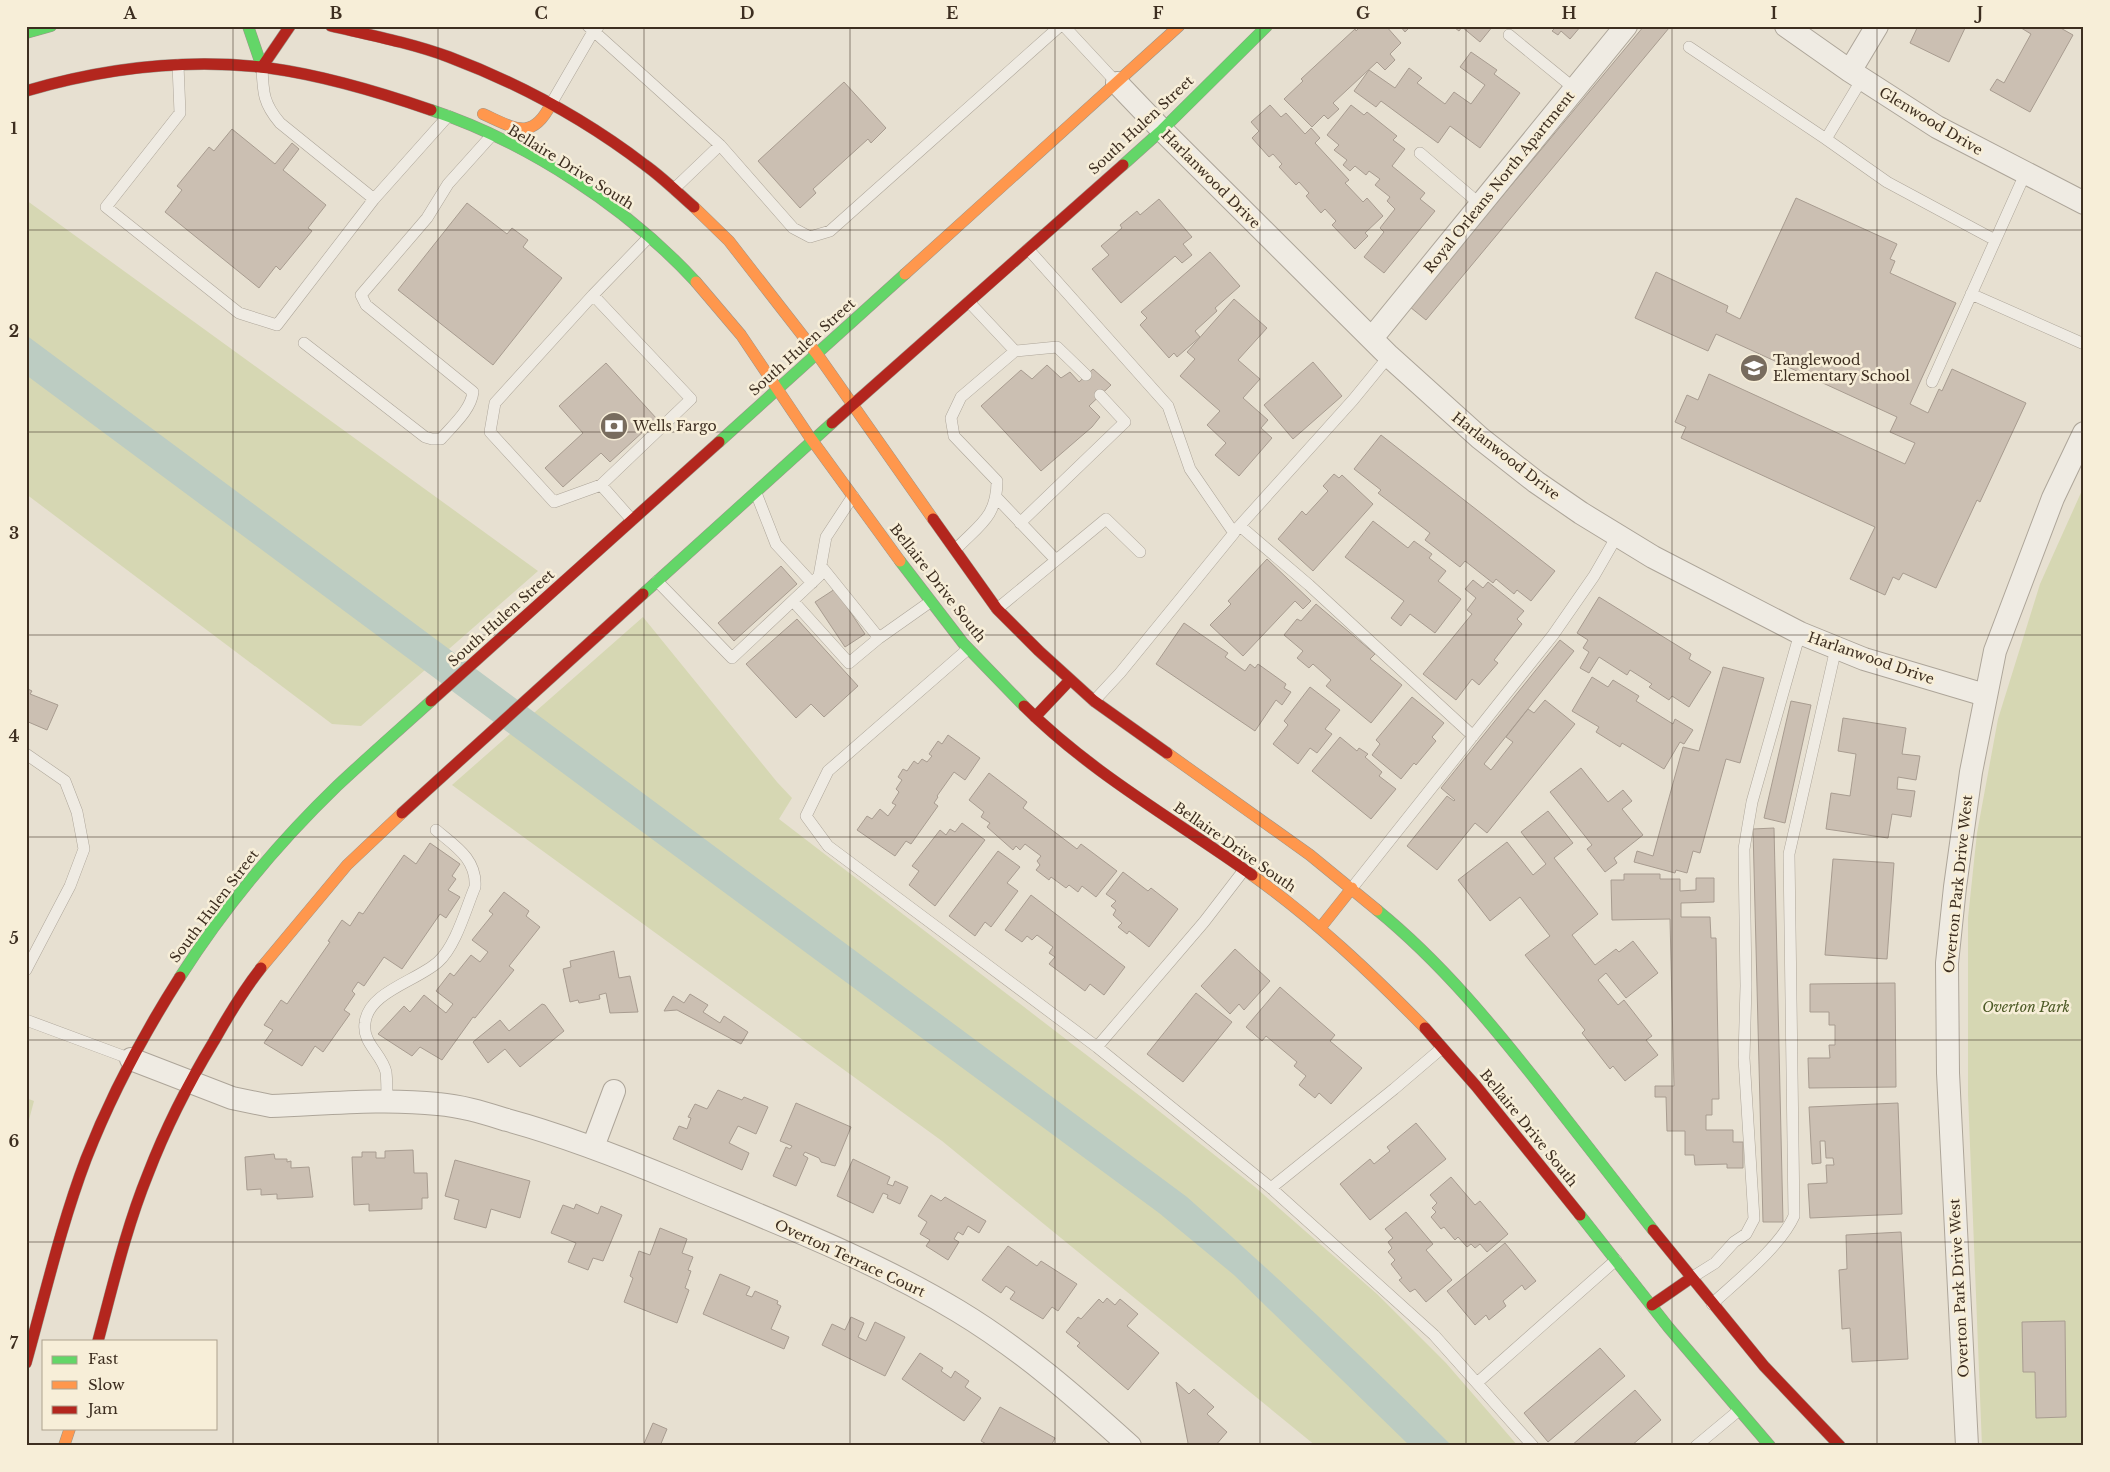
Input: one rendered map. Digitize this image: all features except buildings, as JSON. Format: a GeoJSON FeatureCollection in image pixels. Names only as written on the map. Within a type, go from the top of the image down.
{"type":"FeatureCollection","features":[{"type":"Feature","properties":{"kind":"main road"},"geometry":{"type":"LineString","coordinates":[[26,32],[51,26]]}},
{"type":"Feature","properties":{"kind":"main road"},"geometry":{"type":"LineString","coordinates":[[248,26],[262,67]]}},
{"type":"Feature","properties":{"kind":"main road"},"geometry":{"type":"LineString","coordinates":[[262,67],[290,26]]}},
{"type":"Feature","properties":{"kind":"main road"},"geometry":{"type":"LineString","coordinates":[[331,26],[363,29],[449,57],[525,90],[617,145],[646,165],[674,189],[729,241],[817,354],[954,551],[998,609],[1094,701],[1310,855],[1398,928],[1466,996],[1505,1041],[1712,1304],[1764,1366],[1840,1446]]}},
{"type":"Feature","properties":{"kind":"main road","name":"South Hulen Street"},"geometry":{"type":"LineString","coordinates":[[26,1363],[55,1256],[86,1161],[104,1115],[154,1017],[187,965],[262,865],[337,786],[1179,26]]}},
{"type":"Feature","properties":{"kind":"main road","name":"South Hulen Street"},"geometry":{"type":"LineString","coordinates":[[98,1340],[128,1231],[147,1175],[190,1081],[255,976],[347,865],[461,758],[812,441],[1162,130],[1267,26]]}},
{"type":"Feature","properties":{"kind":"main road","name":"Bellaire Drive South"},"geometry":{"type":"LineString","coordinates":[[26,91],[53,82],[85,76],[178,65],[262,67],[359,89],[412,103],[492,135],[572,182],[650,237],[717,305],[745,341],[812,441],[930,602],[968,649],[1035,717],[1073,751],[1112,780],[1244,870],[1321,927],[1369,971],[1442,1048],[1503,1118],[1738,1411],[1770,1446]]}},
{"type":"Feature","properties":{"kind":"main road"},"geometry":{"type":"LineString","coordinates":[[359,89],[398,86]]}},
{"type":"Feature","properties":{"kind":"main road"},"geometry":{"type":"LineString","coordinates":[[476,111],[516,128],[524,129],[538,125],[551,104]]}},
{"type":"Feature","properties":{"kind":"main road"},"geometry":{"type":"LineString","coordinates":[[1035,717],[1070,680]]}},
{"type":"Feature","properties":{"kind":"main road"},"geometry":{"type":"LineString","coordinates":[[1321,927],[1352,888]]}},
{"type":"Feature","properties":{"kind":"main road"},"geometry":{"type":"LineString","coordinates":[[1652,1305],[1691,1278]]}},
{"type":"Feature","properties":{"kind":"main road"},"geometry":{"type":"LineString","coordinates":[[64,1446],[69,1430]]}},
{"type":"Feature","properties":{"kind":"street","name":"Royal Orleans North Apartment"},"geometry":{"type":"LineString","coordinates":[[1372,338],[1626,26]]}},
{"type":"Feature","properties":{"kind":"street","name":"Glenwood Drive"},"geometry":{"type":"LineString","coordinates":[[1786,26],[1856,75],[1937,127],[2024,174],[2084,203]]}},
{"type":"Feature","properties":{"kind":"street"},"geometry":{"type":"LineString","coordinates":[[1856,75],[1877,26]]}},
{"type":"Feature","properties":{"kind":"street","name":"Harlanwood Drive"},"geometry":{"type":"LineString","coordinates":[[1117,82],[1162,130],[1389,356],[1473,432],[1536,482],[1617,536],[1692,578],[1800,633],[1836,648],[1908,673],[1985,695]]}},
{"type":"Feature","properties":{"kind":"street","name":"Overton Park Drive West"},"geometry":{"type":"LineString","coordinates":[[1968,1446],[1948,1073],[1947,964],[1955,887],[1971,772],[1995,651],[2053,498],[2084,433]]}},
{"type":"Feature","properties":{"kind":"street","name":"Overton Terrace Court"},"geometry":{"type":"LineString","coordinates":[[131,1059],[232,1098],[271,1106],[387,1102],[436,1104],[459,1107],[541,1129],[593,1148],[700,1191],[900,1278],[960,1312],[1037,1365],[1130,1446]]}},
{"type":"Feature","properties":{"kind":"street"},"geometry":{"type":"LineString","coordinates":[[593,1148],[614,1091]]}},
{"type":"Feature","properties":{"kind":"lane"},"geometry":{"type":"LineString","coordinates":[[551,104],[594,28],[720,145],[793,228],[810,237],[830,231],[1062,26],[1117,82]]}},
{"type":"Feature","properties":{"kind":"lane"},"geometry":{"type":"LineString","coordinates":[[1509,35],[1575,89]]}},
{"type":"Feature","properties":{"kind":"lane"},"geometry":{"type":"LineString","coordinates":[[1689,47],[1887,182],[1995,240]]}},
{"type":"Feature","properties":{"kind":"lane"},"geometry":{"type":"LineString","coordinates":[[178,65],[180,113],[106,207],[239,313],[277,325],[374,199],[448,116]]}},
{"type":"Feature","properties":{"kind":"lane"},"geometry":{"type":"LineString","coordinates":[[262,67],[263,92],[268,108],[280,123],[374,199]]}},
{"type":"Feature","properties":{"kind":"lane"},"geometry":{"type":"LineString","coordinates":[[1826,139],[1856,75]]}},
{"type":"Feature","properties":{"kind":"lane"},"geometry":{"type":"LineString","coordinates":[[304,343],[425,437],[441,439],[460,417],[472,399],[472,392],[366,305],[361,295],[427,218],[448,184],[492,135]]}},
{"type":"Feature","properties":{"kind":"lane"},"geometry":{"type":"LineString","coordinates":[[674,189],[720,145]]}},
{"type":"Feature","properties":{"kind":"lane"},"geometry":{"type":"LineString","coordinates":[[1420,153],[1481,205]]}},
{"type":"Feature","properties":{"kind":"lane"},"geometry":{"type":"LineString","coordinates":[[1932,382],[2024,174]]}},
{"type":"Feature","properties":{"kind":"lane"},"geometry":{"type":"LineString","coordinates":[[593,295],[691,399],[601,486],[554,502],[490,432],[495,403],[593,295],[650,237]]}},
{"type":"Feature","properties":{"kind":"lane"},"geometry":{"type":"LineString","coordinates":[[1028,248],[1054,280],[1168,406],[1190,469],[1237,530],[1309,585],[1473,736]]}},
{"type":"Feature","properties":{"kind":"lane"},"geometry":{"type":"LineString","coordinates":[[1971,294],[2084,344]]}},
{"type":"Feature","properties":{"kind":"lane"},"geometry":{"type":"LineString","coordinates":[[969,302],[1015,351]]}},
{"type":"Feature","properties":{"kind":"lane"},"geometry":{"type":"LineString","coordinates":[[954,551],[990,514],[997,498],[997,481],[954,436],[951,418],[960,398],[1015,351],[1057,347],[1086,375]]}},
{"type":"Feature","properties":{"kind":"lane"},"geometry":{"type":"LineString","coordinates":[[1094,701],[1120,673],[1237,530],[1353,400],[1389,356]]}},
{"type":"Feature","properties":{"kind":"lane"},"geometry":{"type":"LineString","coordinates":[[1020,523],[1125,422],[1100,395]]}},
{"type":"Feature","properties":{"kind":"lane"},"geometry":{"type":"LineString","coordinates":[[601,486],[632,520]]}},
{"type":"Feature","properties":{"kind":"lane"},"geometry":{"type":"LineString","coordinates":[[756,493],[776,544],[812,583]]}},
{"type":"Feature","properties":{"kind":"lane"},"geometry":{"type":"LineString","coordinates":[[657,581],[732,658],[819,576],[826,537],[853,496]]}},
{"type":"Feature","properties":{"kind":"lane"},"geometry":{"type":"LineString","coordinates":[[997,498],[1056,560]]}},
{"type":"Feature","properties":{"kind":"lane"},"geometry":{"type":"LineString","coordinates":[[998,609],[1106,519],[1140,552]]}},
{"type":"Feature","properties":{"kind":"lane"},"geometry":{"type":"LineString","coordinates":[[1352,888],[1553,635],[1594,576],[1617,536]]}},
{"type":"Feature","properties":{"kind":"lane"},"geometry":{"type":"LineString","coordinates":[[821,566],[879,638]]}},
{"type":"Feature","properties":{"kind":"lane"},"geometry":{"type":"LineString","coordinates":[[793,601],[849,664],[879,638],[930,602]]}},
{"type":"Feature","properties":{"kind":"lane"},"geometry":{"type":"LineString","coordinates":[[1691,1278],[1715,1263],[1734,1242],[1746,1234],[1754,1219],[1744,1058],[1746,986],[1744,849],[1752,802],[1800,633]]}},
{"type":"Feature","properties":{"kind":"lane"},"geometry":{"type":"LineString","coordinates":[[1712,1304],[1753,1266],[1788,1228],[1794,1216],[1789,854],[1836,648]]}},
{"type":"Feature","properties":{"kind":"lane"},"geometry":{"type":"LineString","coordinates":[[968,649],[828,771],[806,816],[828,846],[1097,1047],[1271,1188],[1434,1335],[1478,1382],[1533,1446]]}},
{"type":"Feature","properties":{"kind":"lane"},"geometry":{"type":"LineString","coordinates":[[26,754],[65,781],[77,812],[84,849],[70,886],[26,970]]}},
{"type":"Feature","properties":{"kind":"lane"},"geometry":{"type":"LineString","coordinates":[[387,1102],[386,1071],[366,1037],[364,1025],[367,1014],[373,1004],[383,996],[431,968],[440,960],[449,948],[475,887],[476,876],[473,865],[464,854],[436,830]]}},
{"type":"Feature","properties":{"kind":"lane"},"geometry":{"type":"LineString","coordinates":[[1097,1047],[1204,922],[1244,870]]}},
{"type":"Feature","properties":{"kind":"lane"},"geometry":{"type":"LineString","coordinates":[[26,1020],[131,1059]]}},
{"type":"Feature","properties":{"kind":"lane"},"geometry":{"type":"LineString","coordinates":[[1271,1188],[1394,1090],[1442,1048]]}},
{"type":"Feature","properties":{"kind":"lane"},"geometry":{"type":"LineString","coordinates":[[1478,1382],[1616,1260]]}},
{"type":"Feature","properties":{"kind":"lane"},"geometry":{"type":"LineString","coordinates":[[1696,1446],[1738,1411]]}},
{"type":"Feature","properties":{"kind":"green space"},"geometry":{"type":"Polygon","coordinates":[[[26,200],[538,571],[361,726],[332,724],[26,494],[26,200]]]}},
{"type":"Feature","properties":{"kind":"green space","name":"Overton Park"},"geometry":{"type":"Polygon","coordinates":[[[2084,486],[2084,1446],[1982,1446],[1968,1095],[1968,918],[1977,833],[1998,719],[2040,584],[2084,486]]]}},
{"type":"Feature","properties":{"kind":"green space"},"geometry":{"type":"Polygon","coordinates":[[[643,617],[792,798],[779,819],[1140,1096],[1255,1187],[1377,1294],[1446,1363],[1518,1446],[1316,1446],[942,1141],[452,785],[643,617]]]}},
{"type":"Feature","properties":{"kind":"green space"},"geometry":{"type":"Polygon","coordinates":[[[26,1098],[34,1101],[26,1131],[26,1098]]]}},
{"type":"Feature","properties":{"kind":"shaded area"},"geometry":{"type":"Polygon","coordinates":[[[26,335],[1187,1197],[1321,1319],[1452,1446],[1410,1446],[1234,1275],[1159,1213],[26,375],[26,335]]]}},
{"type":"Feature","properties":{"kind":"traffic: fast"},"geometry":{"type":"LineString","coordinates":[[26,33],[51,26]]}},
{"type":"Feature","properties":{"kind":"traffic: fast"},"geometry":{"type":"LineString","coordinates":[[248,26],[262,67]]}},
{"type":"Feature","properties":{"kind":"traffic: fast"},"geometry":{"type":"LineString","coordinates":[[1123,165],[1162,130],[1267,26]]}},
{"type":"Feature","properties":{"kind":"traffic: fast"},"geometry":{"type":"LineString","coordinates":[[431,110],[503,140],[574,180],[639,228],[669,254],[696,282]]}},
{"type":"Feature","properties":{"kind":"traffic: fast"},"geometry":{"type":"LineString","coordinates":[[719,442],[905,274]]}},
{"type":"Feature","properties":{"kind":"traffic: fast"},"geometry":{"type":"LineString","coordinates":[[643,594],[832,423]]}},
{"type":"Feature","properties":{"kind":"traffic: fast"},"geometry":{"type":"LineString","coordinates":[[900,561],[963,643],[1024,706]]}},
{"type":"Feature","properties":{"kind":"traffic: fast"},"geometry":{"type":"LineString","coordinates":[[180,977],[233,901],[273,853],[337,786],[431,701]]}},
{"type":"Feature","properties":{"kind":"traffic: fast"},"geometry":{"type":"LineString","coordinates":[[1377,910],[1424,952],[1467,997],[1527,1069],[1653,1230]]}},
{"type":"Feature","properties":{"kind":"traffic: fast"},"geometry":{"type":"LineString","coordinates":[[1580,1215],[1669,1328],[1770,1446]]}},
{"type":"Feature","properties":{"kind":"traffic: slow"},"geometry":{"type":"LineString","coordinates":[[905,274],[1179,26]]}},
{"type":"Feature","properties":{"kind":"traffic: slow"},"geometry":{"type":"LineString","coordinates":[[483,114],[513,127],[529,128],[537,124],[551,104]]}},
{"type":"Feature","properties":{"kind":"traffic: slow"},"geometry":{"type":"LineString","coordinates":[[694,207],[729,241],[817,354],[933,519]]}},
{"type":"Feature","properties":{"kind":"traffic: slow"},"geometry":{"type":"LineString","coordinates":[[696,282],[741,335],[809,436],[900,561]]}},
{"type":"Feature","properties":{"kind":"traffic: slow"},"geometry":{"type":"LineString","coordinates":[[1167,753],[1310,855],[1377,910]]}},
{"type":"Feature","properties":{"kind":"traffic: slow"},"geometry":{"type":"LineString","coordinates":[[261,968],[347,865],[402,813]]}},
{"type":"Feature","properties":{"kind":"traffic: slow"},"geometry":{"type":"LineString","coordinates":[[1252,875],[1298,910],[1342,948],[1425,1028]]}},
{"type":"Feature","properties":{"kind":"traffic: slow"},"geometry":{"type":"LineString","coordinates":[[1321,927],[1352,888]]}},
{"type":"Feature","properties":{"kind":"traffic: slow"},"geometry":{"type":"LineString","coordinates":[[64,1446],[69,1430]]}},
{"type":"Feature","properties":{"kind":"traffic: jam"},"geometry":{"type":"LineString","coordinates":[[262,67],[290,26]]}},
{"type":"Feature","properties":{"kind":"traffic: jam"},"geometry":{"type":"LineString","coordinates":[[331,26],[435,52],[475,67],[526,91],[599,133],[658,175],[694,207]]}},
{"type":"Feature","properties":{"kind":"traffic: jam"},"geometry":{"type":"LineString","coordinates":[[26,91],[86,76],[147,67],[208,64],[239,65],[289,71],[330,80],[431,110]]}},
{"type":"Feature","properties":{"kind":"traffic: jam"},"geometry":{"type":"LineString","coordinates":[[832,423],[1123,165]]}},
{"type":"Feature","properties":{"kind":"traffic: jam"},"geometry":{"type":"LineString","coordinates":[[431,701],[719,442]]}},
{"type":"Feature","properties":{"kind":"traffic: jam"},"geometry":{"type":"LineString","coordinates":[[933,519],[997,609],[1039,651],[1094,701],[1167,753]]}},
{"type":"Feature","properties":{"kind":"traffic: jam"},"geometry":{"type":"LineString","coordinates":[[402,813],[643,594]]}},
{"type":"Feature","properties":{"kind":"traffic: jam"},"geometry":{"type":"LineString","coordinates":[[1035,717],[1070,680]]}},
{"type":"Feature","properties":{"kind":"traffic: jam"},"geometry":{"type":"LineString","coordinates":[[1024,706],[1077,753],[1105,774],[1252,875]]}},
{"type":"Feature","properties":{"kind":"traffic: jam"},"geometry":{"type":"LineString","coordinates":[[98,1340],[133,1215],[162,1139],[204,1057],[236,1004],[261,968]]}},
{"type":"Feature","properties":{"kind":"traffic: jam"},"geometry":{"type":"LineString","coordinates":[[26,1363],[61,1235],[86,1159],[128,1066],[180,977]]}},
{"type":"Feature","properties":{"kind":"traffic: jam"},"geometry":{"type":"LineString","coordinates":[[1425,1028],[1476,1086],[1580,1215]]}},
{"type":"Feature","properties":{"kind":"traffic: jam"},"geometry":{"type":"LineString","coordinates":[[1653,1230],[1764,1366],[1840,1446]]}},
{"type":"Feature","properties":{"kind":"traffic: jam"},"geometry":{"type":"LineString","coordinates":[[1652,1305],[1691,1278]]}},
{"type":"Feature","properties":{"kind":"place","name":"Tanglewood Elementary School"},"geometry":{"type":"Point","coordinates":[1754,368]}},
{"type":"Feature","properties":{"kind":"place","name":"Wells Fargo"},"geometry":{"type":"Point","coordinates":[614,426]}}]}
